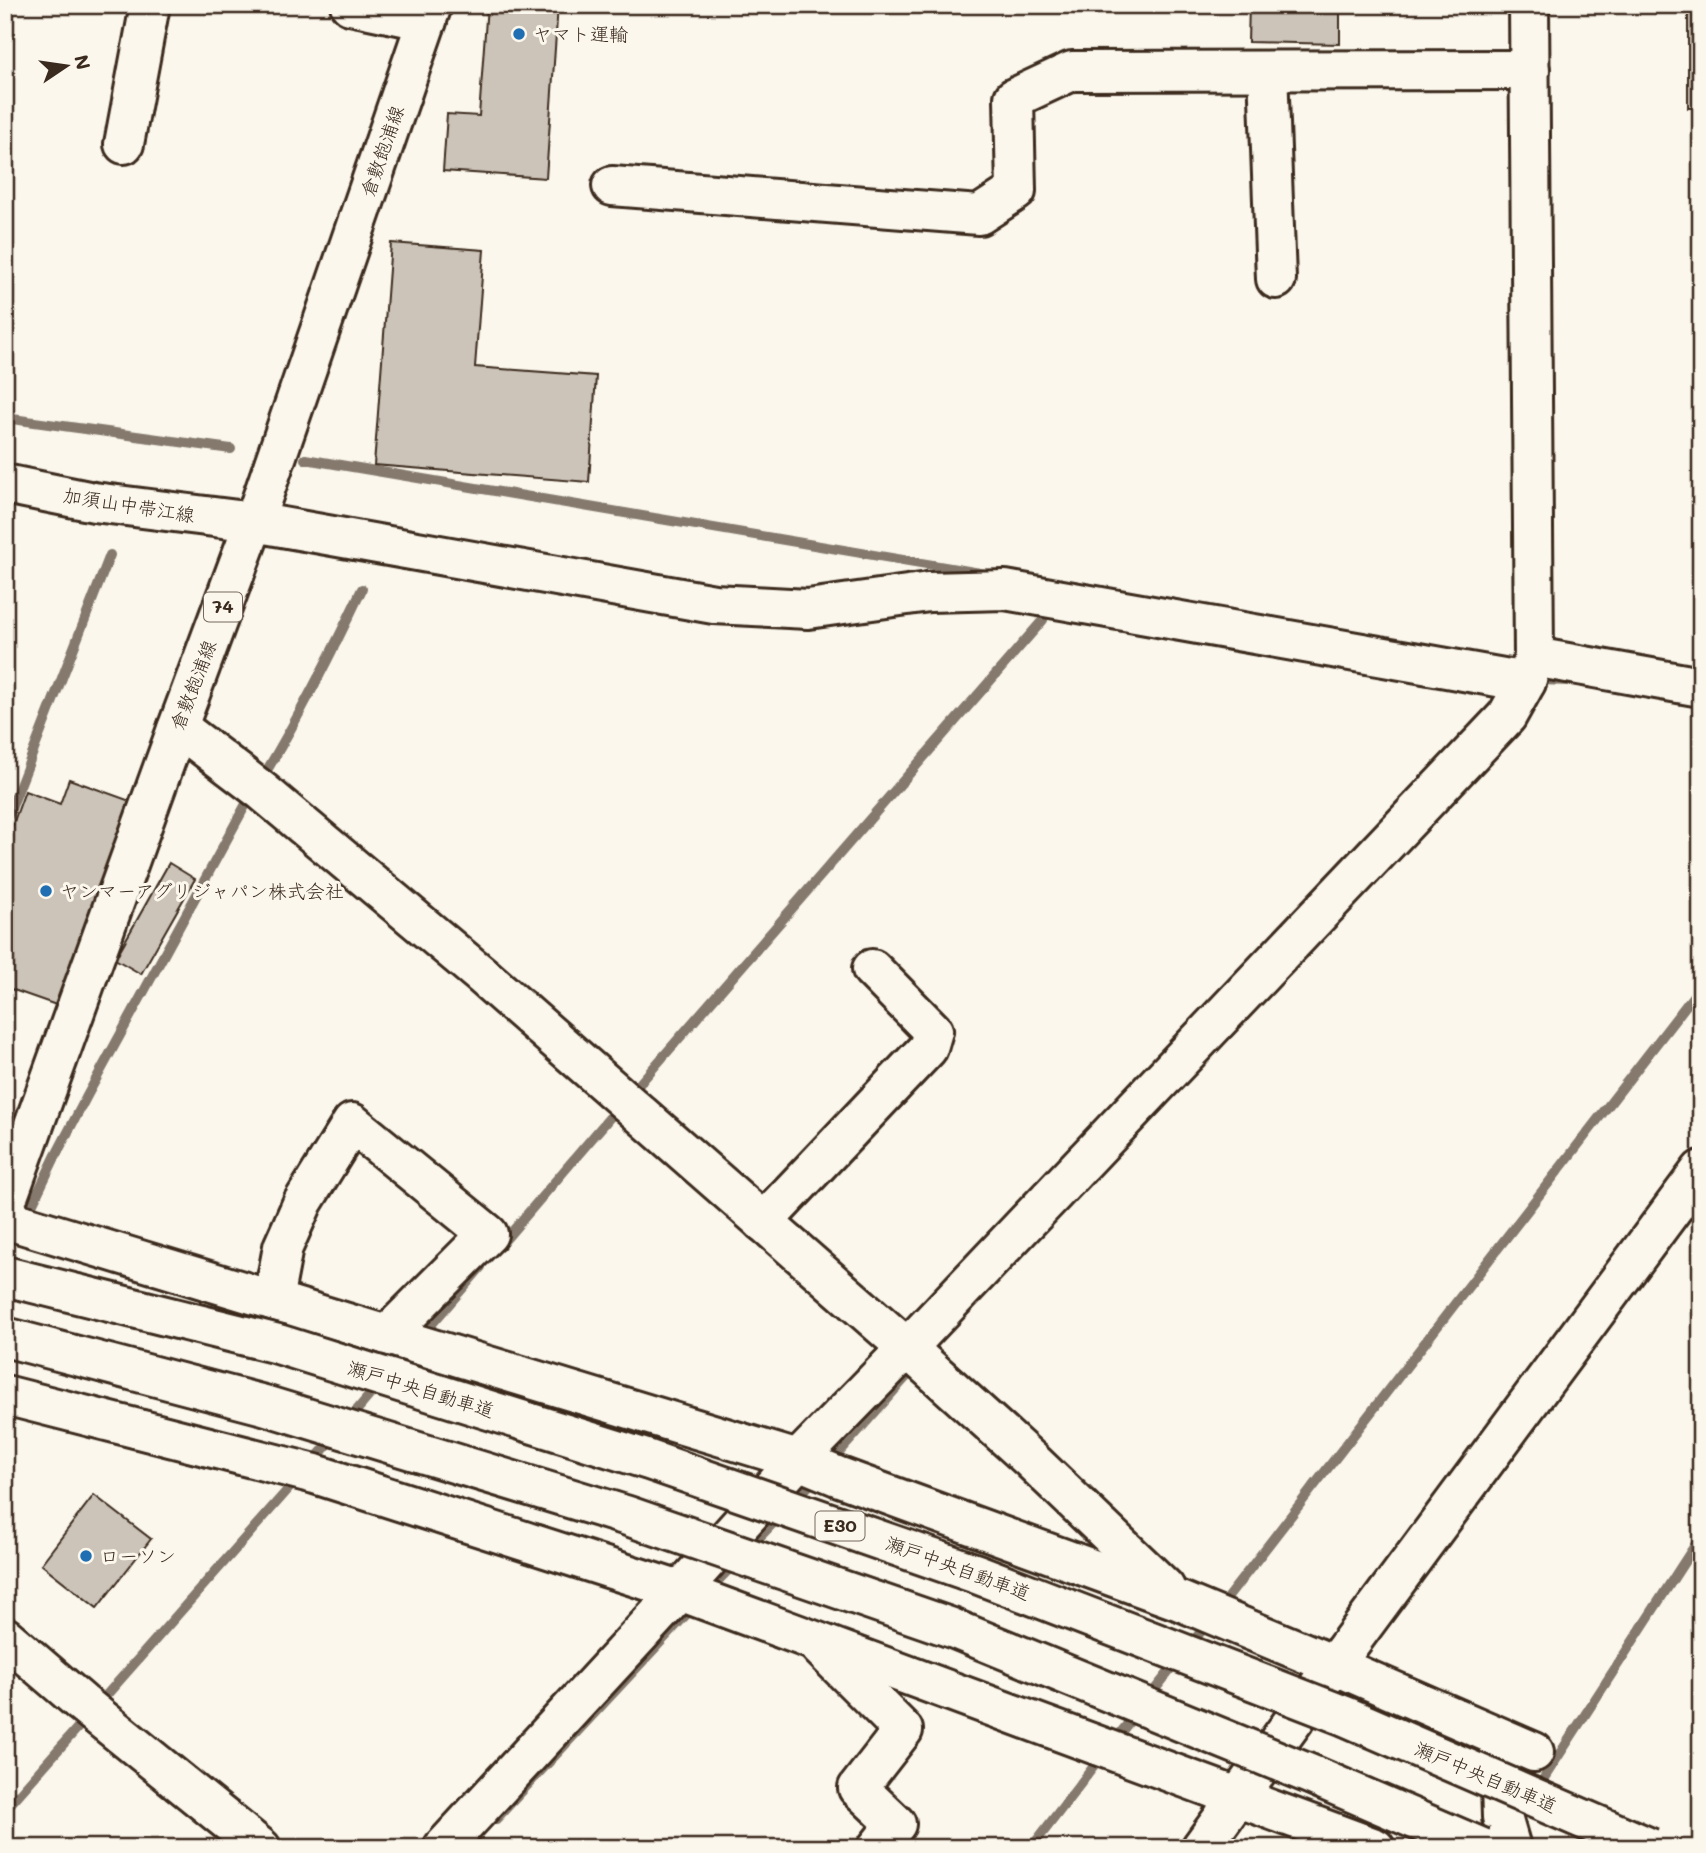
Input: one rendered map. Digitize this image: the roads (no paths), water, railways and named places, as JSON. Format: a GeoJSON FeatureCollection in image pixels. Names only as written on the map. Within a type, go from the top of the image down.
{"type":"FeatureCollection","features":[{"type":"Feature","properties":{"kind":"main road"},"geometry":{"type":"LineString","coordinates":[[124,144],[150,5]]}},
{"type":"Feature","properties":{"kind":"main road"},"geometry":{"type":"LineString","coordinates":[[350,5],[430,13]]}},
{"type":"Feature","properties":{"kind":"main road"},"geometry":{"type":"LineString","coordinates":[[443,1848],[696,1597],[817,1468],[916,1356],[1507,716],[1540,665],[1529,5]]}},
{"type":"Feature","properties":{"kind":"main road","name":"倉敷飽浦線"},"geometry":{"type":"LineString","coordinates":[[5,1205],[254,522],[430,13]]}},
{"type":"Feature","properties":{"kind":"main road"},"geometry":{"type":"LineString","coordinates":[[612,186],[979,215],[1016,191],[1014,98],[1072,71],[1530,70]]}},
{"type":"Feature","properties":{"kind":"main road"},"geometry":{"type":"LineString","coordinates":[[1268,71],[1276,279]]}},
{"type":"Feature","properties":{"kind":"main road","name":"加須山中帯江線"},"geometry":{"type":"LineString","coordinates":[[5,484],[93,502],[254,522],[715,604],[808,609],[929,592],[1005,590],[1701,687]]}},
{"type":"Feature","properties":{"kind":"main road"},"geometry":{"type":"LineString","coordinates":[[177,729],[190,736],[256,788],[484,977],[916,1356],[1180,1601]]}},
{"type":"Feature","properties":{"kind":"main road"},"geometry":{"type":"LineString","coordinates":[[763,1222],[928,1048],[933,1031],[873,969]]}},
{"type":"Feature","properties":{"kind":"main road"},"geometry":{"type":"LineString","coordinates":[[272,1300],[283,1247],[298,1213],[352,1124],[488,1234],[387,1335]]}},
{"type":"Feature","properties":{"kind":"main road"},"geometry":{"type":"LineString","coordinates":[[1201,1848],[1701,1170]]}},
{"type":"Feature","properties":{"kind":"main road"},"geometry":{"type":"LineString","coordinates":[[5,1219],[817,1468],[1180,1601],[1534,1752]]}},
{"type":"Feature","properties":{"kind":"main road","name":"瀬戸中央自動車道"},"geometry":{"type":"LineString","coordinates":[[5,1276],[278,1344],[649,1460],[977,1574],[1345,1716],[1650,1848]]}},
{"type":"Feature","properties":{"kind":"main road"},"geometry":{"type":"LineString","coordinates":[[5,1337],[264,1405],[628,1516],[913,1614],[1300,1769],[1482,1848]]}},
{"type":"Feature","properties":{"kind":"main road"},"geometry":{"type":"LineString","coordinates":[[5,1395],[304,1471],[696,1597],[1375,1848]]}},
{"type":"Feature","properties":{"kind":"main road"},"geometry":{"type":"LineString","coordinates":[[5,1637],[261,1848]]}},
{"type":"Feature","properties":{"kind":"main road"},"geometry":{"type":"LineString","coordinates":[[812,1639],[903,1731],[858,1788],[896,1824],[877,1848]]}},
{"type":"Feature","properties":{"kind":"main road"},"geometry":{"type":"LineString","coordinates":[[1500,1736],[1502,1817],[1511,1848]]}},
{"type":"Feature","properties":{"kind":"waterway"},"geometry":{"type":"LineString","coordinates":[[5,418],[231,449]]}},
{"type":"Feature","properties":{"kind":"waterway"},"geometry":{"type":"LineString","coordinates":[[305,459],[986,574]]}},
{"type":"Feature","properties":{"kind":"waterway"},"geometry":{"type":"LineString","coordinates":[[5,824],[110,555]]}},
{"type":"Feature","properties":{"kind":"waterway"},"geometry":{"type":"LineString","coordinates":[[31,1207],[88,1094],[245,806],[307,699],[362,589]]}},
{"type":"Feature","properties":{"kind":"waterway"},"geometry":{"type":"LineString","coordinates":[[635,1089],[1043,620]]}},
{"type":"Feature","properties":{"kind":"waterway"},"geometry":{"type":"LineString","coordinates":[[1540,680],[1570,681]]}},
{"type":"Feature","properties":{"kind":"waterway"},"geometry":{"type":"LineString","coordinates":[[1228,1597],[1701,986]]}},
{"type":"Feature","properties":{"kind":"waterway"},"geometry":{"type":"LineString","coordinates":[[499,1247],[611,1116]]}},
{"type":"Feature","properties":{"kind":"waterway"},"geometry":{"type":"LineString","coordinates":[[425,1332],[481,1267]]}},
{"type":"Feature","properties":{"kind":"waterway"},"geometry":{"type":"LineString","coordinates":[[829,1464],[916,1366]]}},
{"type":"Feature","properties":{"kind":"waterway"},"geometry":{"type":"LineString","coordinates":[[346,1423],[379,1384]]}},
{"type":"Feature","properties":{"kind":"waterway"},"geometry":{"type":"LineString","coordinates":[[310,1465],[336,1435]]}},
{"type":"Feature","properties":{"kind":"waterway"},"geometry":{"type":"LineString","coordinates":[[793,1502],[818,1476]]}},
{"type":"Feature","properties":{"kind":"waterway"},"geometry":{"type":"LineString","coordinates":[[5,1810],[299,1477]]}},
{"type":"Feature","properties":{"kind":"waterway"},"geometry":{"type":"LineString","coordinates":[[747,1550],[782,1514]]}},
{"type":"Feature","properties":{"kind":"waterway"},"geometry":{"type":"LineString","coordinates":[[1535,1792],[1701,1536]]}},
{"type":"Feature","properties":{"kind":"waterway"},"geometry":{"type":"LineString","coordinates":[[706,1593],[736,1562]]}},
{"type":"Feature","properties":{"kind":"waterway"},"geometry":{"type":"LineString","coordinates":[[496,1819],[695,1605]]}},
{"type":"Feature","properties":{"kind":"waterway"},"geometry":{"type":"LineString","coordinates":[[1122,1731],[1203,1629]]}},
{"type":"Feature","properties":{"kind":"waterway"},"geometry":{"type":"LineString","coordinates":[[1031,1848],[1101,1757]]}},
{"type":"Feature","properties":{"kind":"place","name":"ヤマト運輸"},"geometry":{"type":"Point","coordinates":[519,34]}},
{"type":"Feature","properties":{"kind":"place","name":"ヤンマーアグリジャパン株式会社"},"geometry":{"type":"Point","coordinates":[46,891]}},
{"type":"Feature","properties":{"kind":"place","name":"ローソン"},"geometry":{"type":"Point","coordinates":[86,1556]}}]}
